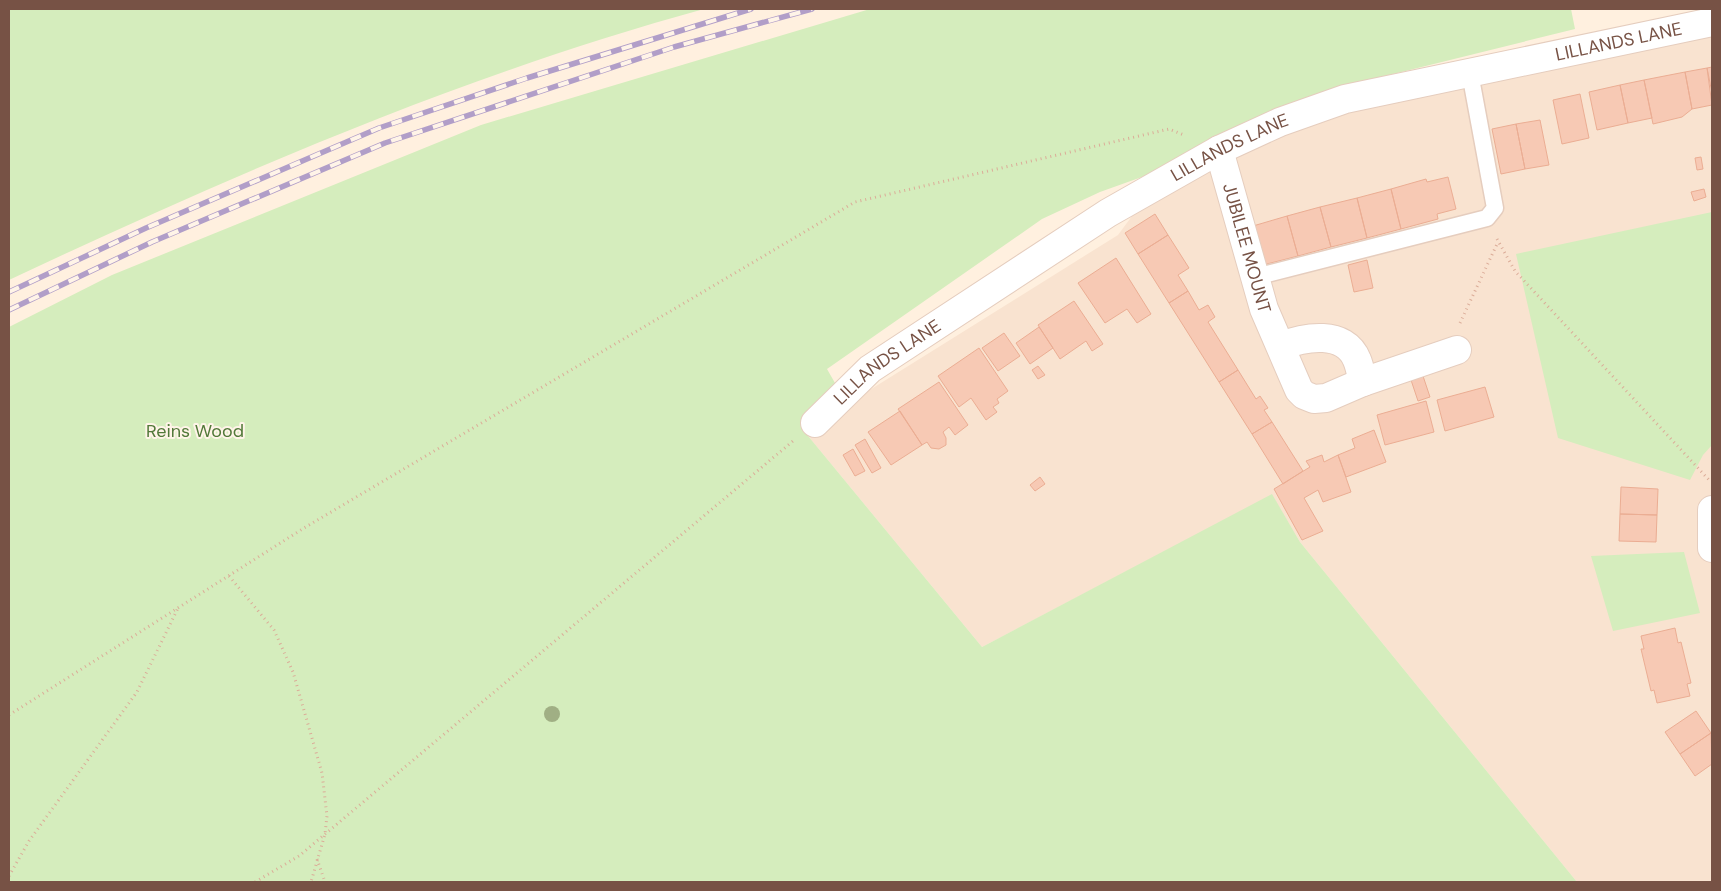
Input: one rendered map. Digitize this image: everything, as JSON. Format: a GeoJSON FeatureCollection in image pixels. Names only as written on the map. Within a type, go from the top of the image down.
{"type":"FeatureCollection","features":[{"type":"Feature","properties":{"kind":"street","name":"LILLANDS LANE"},"geometry":{"type":"LineString","coordinates":[[815,423],[870,369],[1108,214],[1219,150],[1280,122],[1345,99],[1712,22]]}},
{"type":"Feature","properties":{"kind":"street","name":"JUBILEE MOUNT"},"geometry":{"type":"LineString","coordinates":[[1219,150],[1264,309],[1299,390],[1304,395],[1314,399],[1326,398],[1363,382],[1457,350]]}},
{"type":"Feature","properties":{"kind":"street"},"geometry":{"type":"LineString","coordinates":[[1281,346],[1300,339],[1318,337],[1332,339],[1342,344],[1357,358],[1363,382]]}},
{"type":"Feature","properties":{"kind":"street"},"geometry":{"type":"LineString","coordinates":[[1712,510],[1712,548]]}},
{"type":"Feature","properties":{"kind":"lane"},"geometry":{"type":"LineString","coordinates":[[1255,277],[1487,218],[1495,208],[1470,73]]}},
{"type":"Feature","properties":{"kind":"path"},"geometry":{"type":"LineString","coordinates":[[9,716],[304,528],[855,202],[1169,129],[1219,150]]}},
{"type":"Feature","properties":{"kind":"path"},"geometry":{"type":"LineString","coordinates":[[1487,218],[1514,271],[1712,483]]}},
{"type":"Feature","properties":{"kind":"path"},"geometry":{"type":"LineString","coordinates":[[1457,350],[1459,326],[1498,242]]}},
{"type":"Feature","properties":{"kind":"path"},"geometry":{"type":"LineString","coordinates":[[255,882],[299,856],[815,423]]}},
{"type":"Feature","properties":{"kind":"path"},"geometry":{"type":"LineString","coordinates":[[229,576],[274,630],[292,672],[322,773],[327,816],[325,834],[311,882]]}},
{"type":"Feature","properties":{"kind":"path"},"geometry":{"type":"LineString","coordinates":[[9,876],[29,841],[137,692],[179,608]]}},
{"type":"Feature","properties":{"kind":"path"},"geometry":{"type":"LineString","coordinates":[[317,859],[325,882]]}},
{"type":"Feature","properties":{"kind":"shaded area"},"geometry":{"type":"Polygon","coordinates":[[[1712,36],[1712,882],[1577,882],[1300,542],[1272,495],[982,647],[804,431],[1118,235],[1135,212],[1195,174],[1306,125],[1365,106],[1712,36]]]}},
{"type":"Feature","properties":{"kind":"green space"},"geometry":{"type":"Polygon","coordinates":[[[9,9],[704,9],[614,35],[438,96],[264,165],[9,280],[9,9]]]}},
{"type":"Feature","properties":{"kind":"green space","name":"Reins Wood"},"geometry":{"type":"Polygon","coordinates":[[[870,9],[1571,9],[1575,29],[1373,79],[1292,105],[1153,173],[1100,192],[1042,219],[827,369],[847,404],[804,431],[982,647],[1272,494],[1300,542],[1577,882],[9,882],[9,327],[112,275],[481,125],[870,9]]]}},
{"type":"Feature","properties":{"kind":"green space"},"geometry":{"type":"Polygon","coordinates":[[[1712,212],[1712,445],[1703,455],[1690,480],[1558,438],[1516,254],[1712,212]]]}},
{"type":"Feature","properties":{"kind":"green space"},"geometry":{"type":"Polygon","coordinates":[[[1684,552],[1700,613],[1613,631],[1591,556],[1684,552]]]}},
{"type":"Feature","properties":{"kind":"building"},"geometry":{"type":"Polygon","coordinates":[[[1712,67],[1712,93],[1707,68],[1712,67]]]}},
{"type":"Feature","properties":{"kind":"building"},"geometry":{"type":"Polygon","coordinates":[[[1707,68],[1712,105],[1692,109],[1685,72],[1707,68]]]}},
{"type":"Feature","properties":{"kind":"building"},"geometry":{"type":"Polygon","coordinates":[[[1685,72],[1692,109],[1682,117],[1653,124],[1644,80],[1685,72]]]}},
{"type":"Feature","properties":{"kind":"building"},"geometry":{"type":"Polygon","coordinates":[[[1644,80],[1652,118],[1628,123],[1620,85],[1644,80]]]}},
{"type":"Feature","properties":{"kind":"building"},"geometry":{"type":"Polygon","coordinates":[[[1620,85],[1628,123],[1597,130],[1589,92],[1620,85]]]}},
{"type":"Feature","properties":{"kind":"building"},"geometry":{"type":"Polygon","coordinates":[[[1580,94],[1589,138],[1562,144],[1553,100],[1580,94]]]}},
{"type":"Feature","properties":{"kind":"building"},"geometry":{"type":"Polygon","coordinates":[[[1540,120],[1549,165],[1525,169],[1516,124],[1540,120]]]}},
{"type":"Feature","properties":{"kind":"building"},"geometry":{"type":"Polygon","coordinates":[[[1516,124],[1525,169],[1501,174],[1492,129],[1516,124]]]}},
{"type":"Feature","properties":{"kind":"building"},"geometry":{"type":"Polygon","coordinates":[[[1701,157],[1703,169],[1697,170],[1695,158],[1701,157]]]}},
{"type":"Feature","properties":{"kind":"building"},"geometry":{"type":"Polygon","coordinates":[[[1448,177],[1456,209],[1437,214],[1438,219],[1401,229],[1391,189],[1426,179],[1427,182],[1448,177]]]}},
{"type":"Feature","properties":{"kind":"building"},"geometry":{"type":"Polygon","coordinates":[[[1391,189],[1401,229],[1367,238],[1357,198],[1391,189]]]}},
{"type":"Feature","properties":{"kind":"building"},"geometry":{"type":"Polygon","coordinates":[[[1704,189],[1706,197],[1694,201],[1691,192],[1704,189]]]}},
{"type":"Feature","properties":{"kind":"building"},"geometry":{"type":"Polygon","coordinates":[[[1357,198],[1367,238],[1331,247],[1320,207],[1357,198]]]}},
{"type":"Feature","properties":{"kind":"building"},"geometry":{"type":"Polygon","coordinates":[[[1320,207],[1331,247],[1298,256],[1287,216],[1320,207]]]}},
{"type":"Feature","properties":{"kind":"building"},"geometry":{"type":"Polygon","coordinates":[[[1155,214],[1168,235],[1138,254],[1125,233],[1155,214]]]}},
{"type":"Feature","properties":{"kind":"building"},"geometry":{"type":"Polygon","coordinates":[[[1287,216],[1298,256],[1263,265],[1253,226],[1287,216]]]}},
{"type":"Feature","properties":{"kind":"building"},"geometry":{"type":"Polygon","coordinates":[[[1168,235],[1189,268],[1178,275],[1188,291],[1169,303],[1138,254],[1168,235]]]}},
{"type":"Feature","properties":{"kind":"building"},"geometry":{"type":"Polygon","coordinates":[[[1116,258],[1151,314],[1137,323],[1127,309],[1105,323],[1078,283],[1116,258]]]}},
{"type":"Feature","properties":{"kind":"building"},"geometry":{"type":"Polygon","coordinates":[[[1367,260],[1373,288],[1354,292],[1348,265],[1367,260]]]}},
{"type":"Feature","properties":{"kind":"building"},"geometry":{"type":"Polygon","coordinates":[[[1188,291],[1199,310],[1208,305],[1215,317],[1208,322],[1238,370],[1219,382],[1169,303],[1188,291]]]}},
{"type":"Feature","properties":{"kind":"building"},"geometry":{"type":"Polygon","coordinates":[[[1074,301],[1103,344],[1092,351],[1086,341],[1060,359],[1038,325],[1074,301]]]}},
{"type":"Feature","properties":{"kind":"building"},"geometry":{"type":"Polygon","coordinates":[[[1039,327],[1053,348],[1030,364],[1016,343],[1039,327]]]}},
{"type":"Feature","properties":{"kind":"building"},"geometry":{"type":"Polygon","coordinates":[[[1004,333],[1020,356],[998,371],[982,348],[1004,333]]]}},
{"type":"Feature","properties":{"kind":"building"},"geometry":{"type":"Polygon","coordinates":[[[979,348],[1008,391],[997,399],[999,403],[993,407],[997,412],[986,420],[971,398],[959,407],[938,376],[979,348]]]}},
{"type":"Feature","properties":{"kind":"building"},"geometry":{"type":"Polygon","coordinates":[[[1038,366],[1045,375],[1038,379],[1032,370],[1038,366]]]}},
{"type":"Feature","properties":{"kind":"building"},"geometry":{"type":"Polygon","coordinates":[[[1238,370],[1256,399],[1260,396],[1268,408],[1264,410],[1272,422],[1252,434],[1219,382],[1238,370]]]}},
{"type":"Feature","properties":{"kind":"building"},"geometry":{"type":"Polygon","coordinates":[[[1423,376],[1430,397],[1418,401],[1411,380],[1423,376]]]}},
{"type":"Feature","properties":{"kind":"building"},"geometry":{"type":"Polygon","coordinates":[[[939,382],[968,425],[955,435],[949,427],[943,432],[946,438],[946,445],[939,449],[931,448],[927,442],[922,445],[898,409],[939,382]]]}},
{"type":"Feature","properties":{"kind":"building"},"geometry":{"type":"Polygon","coordinates":[[[1485,387],[1494,417],[1445,431],[1437,400],[1485,387]]]}},
{"type":"Feature","properties":{"kind":"building"},"geometry":{"type":"Polygon","coordinates":[[[1426,401],[1434,432],[1385,445],[1377,415],[1426,401]]]}},
{"type":"Feature","properties":{"kind":"building"},"geometry":{"type":"Polygon","coordinates":[[[900,411],[922,445],[891,465],[868,432],[900,411]]]}},
{"type":"Feature","properties":{"kind":"building"},"geometry":{"type":"Polygon","coordinates":[[[1272,422],[1303,471],[1283,484],[1252,434],[1272,422]]]}},
{"type":"Feature","properties":{"kind":"building"},"geometry":{"type":"Polygon","coordinates":[[[1374,430],[1386,462],[1346,477],[1338,455],[1355,448],[1352,439],[1374,430]]]}},
{"type":"Feature","properties":{"kind":"building"},"geometry":{"type":"Polygon","coordinates":[[[865,439],[881,468],[872,473],[855,445],[865,439]]]}},
{"type":"Feature","properties":{"kind":"building"},"geometry":{"type":"Polygon","coordinates":[[[853,449],[865,471],[855,476],[843,455],[853,449]]]}},
{"type":"Feature","properties":{"kind":"building"},"geometry":{"type":"Polygon","coordinates":[[[1322,455],[1324,462],[1338,455],[1351,492],[1323,502],[1318,490],[1304,498],[1323,531],[1302,540],[1274,489],[1310,467],[1306,461],[1322,455]]]}},
{"type":"Feature","properties":{"kind":"building"},"geometry":{"type":"Polygon","coordinates":[[[1040,477],[1045,484],[1035,491],[1030,485],[1040,477]]]}},
{"type":"Feature","properties":{"kind":"building"},"geometry":{"type":"Polygon","coordinates":[[[1621,487],[1658,489],[1657,515],[1620,514],[1621,487]]]}},
{"type":"Feature","properties":{"kind":"building"},"geometry":{"type":"Polygon","coordinates":[[[1620,514],[1657,515],[1656,542],[1619,541],[1620,514]]]}},
{"type":"Feature","properties":{"kind":"building"},"geometry":{"type":"Polygon","coordinates":[[[1675,628],[1678,643],[1681,642],[1691,683],[1687,684],[1690,696],[1657,703],[1654,690],[1651,691],[1641,649],[1644,649],[1641,636],[1675,628]]]}},
{"type":"Feature","properties":{"kind":"building"},"geometry":{"type":"Polygon","coordinates":[[[1696,711],[1711,733],[1680,754],[1665,732],[1696,711]]]}},
{"type":"Feature","properties":{"kind":"building"},"geometry":{"type":"Polygon","coordinates":[[[1711,733],[1712,764],[1695,776],[1680,754],[1711,733]]]}},
{"type":"Feature","properties":{"kind":"railway"},"geometry":{"type":"LineString","coordinates":[[9,292],[146,228],[379,128],[527,78],[751,9]]}},
{"type":"Feature","properties":{"kind":"railway"},"geometry":{"type":"LineString","coordinates":[[9,310],[152,242],[385,143],[674,47],[812,9]]}}]}
